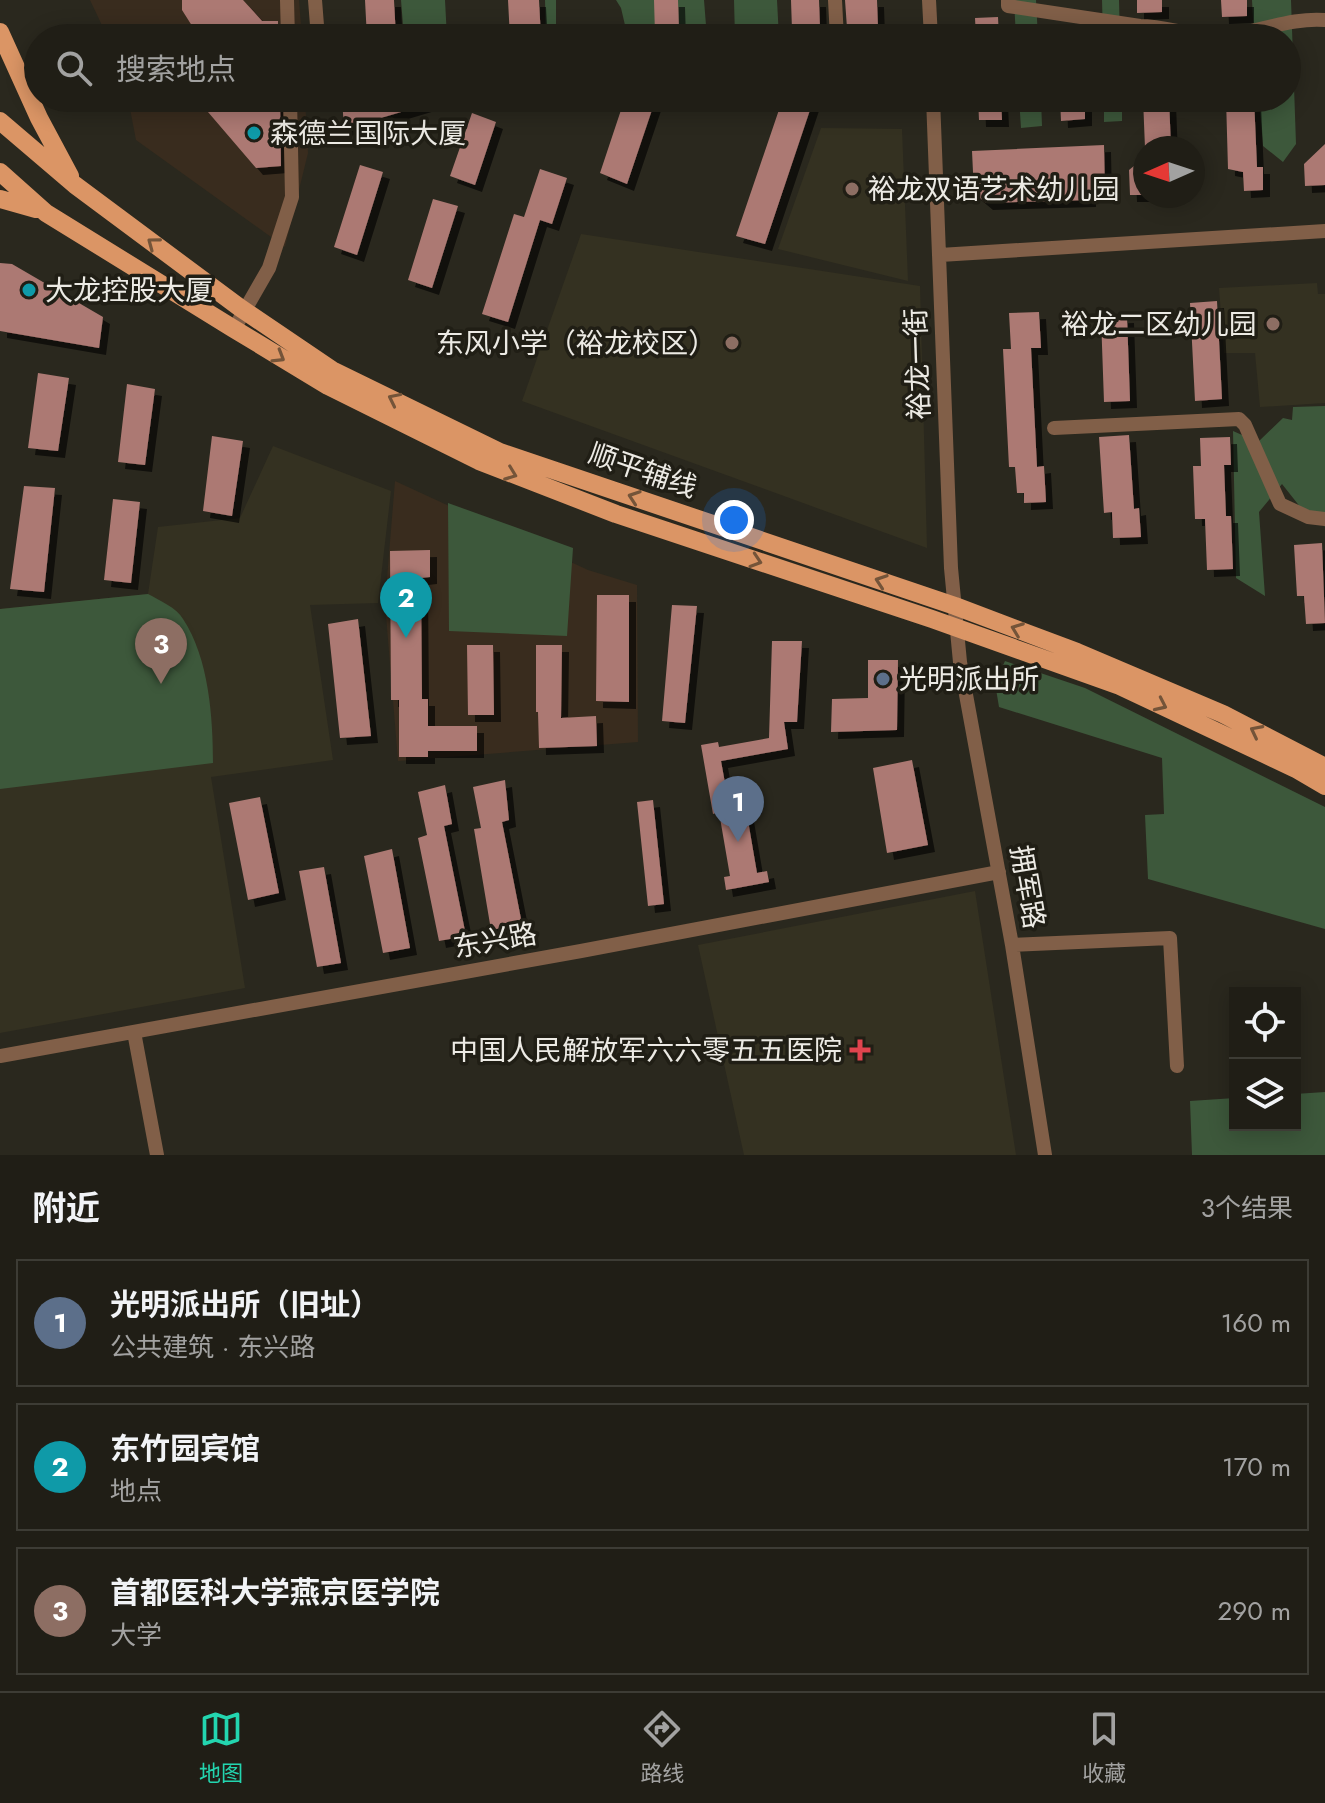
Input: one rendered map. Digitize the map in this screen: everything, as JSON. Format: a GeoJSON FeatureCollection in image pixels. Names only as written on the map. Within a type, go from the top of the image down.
{"type":"FeatureCollection","features":[{"type":"Feature","properties":{"kind":"main road"},"geometry":{"type":"LineString","coordinates":[[0,32],[24,85]]}},
{"type":"Feature","properties":{"kind":"main road"},"geometry":{"type":"LineString","coordinates":[[36,112],[75,185]]}},
{"type":"Feature","properties":{"kind":"main road","name":"顺平辅线"},"geometry":{"type":"LineString","coordinates":[[0,121],[75,185],[245,311],[332,370],[500,452],[955,606],[1077,652],[1223,714],[1325,767]]}},
{"type":"Feature","properties":{"kind":"main road","name":"顺平辅线"},"geometry":{"type":"LineString","coordinates":[[0,172],[46,213],[328,386],[479,461],[616,514],[1120,686],[1296,769],[1325,786]]}},
{"type":"Feature","properties":{"kind":"main road"},"geometry":{"type":"LineString","coordinates":[[0,199],[46,213]]}},
{"type":"Feature","properties":{"kind":"street"},"geometry":{"type":"LineString","coordinates":[[287,0],[288,24]]}},
{"type":"Feature","properties":{"kind":"street"},"geometry":{"type":"LineString","coordinates":[[315,0],[317,24]]}},
{"type":"Feature","properties":{"kind":"street"},"geometry":{"type":"LineString","coordinates":[[835,0],[836,24]]}},
{"type":"Feature","properties":{"kind":"street"},"geometry":{"type":"LineString","coordinates":[[929,0],[930,24]]}},
{"type":"Feature","properties":{"kind":"street"},"geometry":{"type":"LineString","coordinates":[[1008,0],[1008,6],[1127,24]]}},
{"type":"Feature","properties":{"kind":"street"},"geometry":{"type":"LineString","coordinates":[[1290,24],[1325,20]]}},
{"type":"Feature","properties":{"kind":"street"},"geometry":{"type":"LineString","coordinates":[[234,329],[269,268],[292,197],[290,112]]}},
{"type":"Feature","properties":{"kind":"street","name":"裕龙一街"},"geometry":{"type":"LineString","coordinates":[[934,112],[951,568],[957,628]]}},
{"type":"Feature","properties":{"kind":"street"},"geometry":{"type":"LineString","coordinates":[[940,255],[1325,231]]}},
{"type":"Feature","properties":{"kind":"street"},"geometry":{"type":"LineString","coordinates":[[1054,428],[1239,419],[1245,425],[1280,504],[1308,517],[1325,519]]}},
{"type":"Feature","properties":{"kind":"street","name":"拥军路"},"geometry":{"type":"LineString","coordinates":[[957,628],[960,662],[1012,945],[1045,1155]]}},
{"type":"Feature","properties":{"kind":"street","name":"东兴路"},"geometry":{"type":"LineString","coordinates":[[0,1056],[999,872]]}},
{"type":"Feature","properties":{"kind":"street"},"geometry":{"type":"LineString","coordinates":[[1012,945],[1170,938],[1177,1066]]}},
{"type":"Feature","properties":{"kind":"street"},"geometry":{"type":"LineString","coordinates":[[134,1032],[157,1155]]}},
{"type":"Feature","properties":{"kind":"shaded area"},"geometry":{"type":"Polygon","coordinates":[[[90,0],[299,0],[301,24],[101,24],[90,0]]]}},
{"type":"Feature","properties":{"kind":"shaded area"},"geometry":{"type":"Polygon","coordinates":[[[131,112],[306,112],[308,153],[285,247],[136,140],[131,112]]]}},
{"type":"Feature","properties":{"kind":"shaded area","name":"裕龙双语艺术幼儿园"},"geometry":{"type":"Polygon","coordinates":[[[821,128],[902,129],[908,281],[778,249],[821,128]]]}},
{"type":"Feature","properties":{"kind":"shaded area","name":"东风小学（裕龙校区）"},"geometry":{"type":"Polygon","coordinates":[[[581,234],[920,286],[927,548],[522,401],[581,234]]]}},
{"type":"Feature","properties":{"kind":"shaded area","name":"裕龙二区幼儿园"},"geometry":{"type":"Polygon","coordinates":[[[1317,283],[1318,294],[1325,294],[1325,403],[1260,407],[1255,353],[1224,353],[1219,288],[1317,283]]]}},
{"type":"Feature","properties":{"kind":"shaded area"},"geometry":{"type":"Polygon","coordinates":[[[273,446],[391,491],[378,603],[310,605],[333,760],[211,777],[245,988],[0,1033],[0,609],[148,594],[158,527],[240,518],[273,446]]]}},
{"type":"Feature","properties":{"kind":"shaded area"},"geometry":{"type":"Polygon","coordinates":[[[395,481],[588,570],[637,585],[638,742],[398,761],[385,603],[395,481]]]}},
{"type":"Feature","properties":{"kind":"shaded area","name":"中国人民解放军六六零五五医院"},"geometry":{"type":"Polygon","coordinates":[[[975,891],[1016,1155],[744,1155],[698,945],[975,891]]]}},
{"type":"Feature","properties":{"kind":"green space"},"geometry":{"type":"Polygon","coordinates":[[[401,0],[445,0],[446,24],[403,24],[401,0]]]}},
{"type":"Feature","properties":{"kind":"green space"},"geometry":{"type":"Polygon","coordinates":[[[545,0],[556,0],[556,24],[546,24],[545,0]]]}},
{"type":"Feature","properties":{"kind":"green space"},"geometry":{"type":"Polygon","coordinates":[[[616,0],[704,0],[706,24],[625,24],[616,0]]]}},
{"type":"Feature","properties":{"kind":"green space"},"geometry":{"type":"Polygon","coordinates":[[[734,0],[777,0],[778,24],[735,24],[734,0]]]}},
{"type":"Feature","properties":{"kind":"green space"},"geometry":{"type":"Polygon","coordinates":[[[1014,0],[1036,0],[1037,24],[1015,24],[1014,0]]]}},
{"type":"Feature","properties":{"kind":"green space"},"geometry":{"type":"Polygon","coordinates":[[[1102,0],[1119,0],[1120,24],[1103,24],[1102,0]]]}},
{"type":"Feature","properties":{"kind":"green space"},"geometry":{"type":"Polygon","coordinates":[[[1252,0],[1291,0],[1292,24],[1253,24],[1252,0]]]}},
{"type":"Feature","properties":{"kind":"green space"},"geometry":{"type":"Polygon","coordinates":[[[1020,112],[1042,112],[1042,126],[1021,128],[1020,112]]]}},
{"type":"Feature","properties":{"kind":"green space"},"geometry":{"type":"Polygon","coordinates":[[[1104,112],[1122,112],[1122,121],[1104,122],[1104,112]]]}},
{"type":"Feature","properties":{"kind":"green space"},"geometry":{"type":"Polygon","coordinates":[[[1260,112],[1295,112],[1296,144],[1283,162],[1263,146],[1260,112]]]}},
{"type":"Feature","properties":{"kind":"green space"},"geometry":{"type":"Polygon","coordinates":[[[1325,406],[1325,527],[1318,515],[1301,508],[1282,484],[1259,512],[1265,596],[1236,578],[1233,431],[1258,442],[1283,418],[1292,420],[1293,407],[1325,406]]]}},
{"type":"Feature","properties":{"kind":"green space"},"geometry":{"type":"Polygon","coordinates":[[[448,503],[573,548],[567,636],[449,631],[448,503]]]}},
{"type":"Feature","properties":{"kind":"green space"},"geometry":{"type":"Polygon","coordinates":[[[148,594],[180,615],[199,652],[208,689],[213,763],[0,789],[0,609],[148,594]]]}},
{"type":"Feature","properties":{"kind":"green space"},"geometry":{"type":"Polygon","coordinates":[[[1005,661],[1085,688],[1325,807],[1325,929],[1148,879],[1145,815],[1164,814],[1162,758],[999,707],[995,683],[1005,661]]]}},
{"type":"Feature","properties":{"kind":"green space"},"geometry":{"type":"Polygon","coordinates":[[[1325,1092],[1325,1155],[1192,1155],[1190,1101],[1229,1098],[1229,1131],[1301,1131],[1301,1094],[1325,1092]]]}},
{"type":"Feature","properties":{"kind":"building"},"geometry":{"type":"Polygon","coordinates":[[[182,0],[243,0],[262,21],[278,21],[278,24],[191,24],[182,10],[182,0]]]}},
{"type":"Feature","properties":{"kind":"building"},"geometry":{"type":"Polygon","coordinates":[[[365,0],[394,0],[395,24],[366,24],[365,0]]]}},
{"type":"Feature","properties":{"kind":"building"},"geometry":{"type":"Polygon","coordinates":[[[508,0],[539,0],[540,24],[509,24],[508,0]]]}},
{"type":"Feature","properties":{"kind":"building"},"geometry":{"type":"Polygon","coordinates":[[[654,0],[678,0],[679,24],[655,24],[654,0]]]}},
{"type":"Feature","properties":{"kind":"building"},"geometry":{"type":"Polygon","coordinates":[[[791,0],[819,0],[820,24],[792,24],[791,0]]]}},
{"type":"Feature","properties":{"kind":"building"},"geometry":{"type":"Polygon","coordinates":[[[845,0],[877,0],[878,24],[847,24],[845,0]]]}},
{"type":"Feature","properties":{"kind":"building"},"geometry":{"type":"Polygon","coordinates":[[[1137,0],[1162,0],[1162,12],[1137,13],[1137,0]]]}},
{"type":"Feature","properties":{"kind":"building"},"geometry":{"type":"Polygon","coordinates":[[[1221,0],[1247,0],[1247,16],[1222,17],[1221,0]]]}},
{"type":"Feature","properties":{"kind":"building"},"geometry":{"type":"Polygon","coordinates":[[[998,17],[998,24],[975,24],[975,18],[998,17]]]}},
{"type":"Feature","properties":{"kind":"building","name":"森德兰国际大厦"},"geometry":{"type":"Polygon","coordinates":[[[208,112],[280,112],[281,166],[256,168],[208,112]]]}},
{"type":"Feature","properties":{"kind":"building"},"geometry":{"type":"Polygon","coordinates":[[[343,112],[401,112],[344,129],[343,112]]]}},
{"type":"Feature","properties":{"kind":"building"},"geometry":{"type":"Polygon","coordinates":[[[620,112],[651,112],[627,184],[600,173],[620,112]]]}},
{"type":"Feature","properties":{"kind":"building"},"geometry":{"type":"Polygon","coordinates":[[[778,112],[809,112],[765,244],[736,236],[778,112]]]}},
{"type":"Feature","properties":{"kind":"building"},"geometry":{"type":"Polygon","coordinates":[[[979,112],[1002,112],[1002,120],[979,120],[979,112]]]}},
{"type":"Feature","properties":{"kind":"building"},"geometry":{"type":"Polygon","coordinates":[[[1061,112],[1085,112],[1085,119],[1061,121],[1061,112]]]}},
{"type":"Feature","properties":{"kind":"building"},"geometry":{"type":"Polygon","coordinates":[[[1144,112],[1170,112],[1171,136],[1145,136],[1144,112]]]}},
{"type":"Feature","properties":{"kind":"building"},"geometry":{"type":"Polygon","coordinates":[[[1226,112],[1255,112],[1257,167],[1263,167],[1263,190],[1244,191],[1243,172],[1228,169],[1226,112]]]}},
{"type":"Feature","properties":{"kind":"building"},"geometry":{"type":"Polygon","coordinates":[[[472,113],[496,122],[475,185],[450,176],[472,113]]]}},
{"type":"Feature","properties":{"kind":"building"},"geometry":{"type":"Polygon","coordinates":[[[1325,144],[1325,185],[1305,186],[1304,164],[1325,144]]]}},
{"type":"Feature","properties":{"kind":"building"},"geometry":{"type":"Polygon","coordinates":[[[1104,145],[1105,193],[1089,194],[1089,200],[986,203],[974,193],[972,151],[1104,145]]]}},
{"type":"Feature","properties":{"kind":"building"},"geometry":{"type":"Polygon","coordinates":[[[360,165],[383,172],[357,255],[334,247],[360,165]]]}},
{"type":"Feature","properties":{"kind":"building"},"geometry":{"type":"Polygon","coordinates":[[[1133,167],[1133,195],[1130,195],[1129,170],[1133,167]]]}},
{"type":"Feature","properties":{"kind":"building"},"geometry":{"type":"Polygon","coordinates":[[[540,169],[567,178],[552,224],[540,220],[508,322],[482,314],[514,214],[524,217],[540,169]]]}},
{"type":"Feature","properties":{"kind":"building"},"geometry":{"type":"Polygon","coordinates":[[[433,199],[458,206],[432,288],[408,280],[433,199]]]}},
{"type":"Feature","properties":{"kind":"building","name":"大龙控股大厦"},"geometry":{"type":"Polygon","coordinates":[[[0,263],[12,264],[103,317],[99,348],[0,331],[0,263]]]}},
{"type":"Feature","properties":{"kind":"building"},"geometry":{"type":"Polygon","coordinates":[[[1217,301],[1222,399],[1195,401],[1190,303],[1217,301]]]}},
{"type":"Feature","properties":{"kind":"building"},"geometry":{"type":"Polygon","coordinates":[[[1039,312],[1041,348],[1031,348],[1037,467],[1044,466],[1046,502],[1024,503],[1024,493],[1017,493],[1015,467],[1009,467],[1003,349],[1011,349],[1009,313],[1039,312]]]}},
{"type":"Feature","properties":{"kind":"building"},"geometry":{"type":"Polygon","coordinates":[[[1127,316],[1130,401],[1104,402],[1101,317],[1127,316]]]}},
{"type":"Feature","properties":{"kind":"building"},"geometry":{"type":"Polygon","coordinates":[[[38,373],[69,378],[58,451],[28,448],[38,373]]]}},
{"type":"Feature","properties":{"kind":"building"},"geometry":{"type":"Polygon","coordinates":[[[127,384],[155,389],[145,465],[118,462],[127,384]]]}},
{"type":"Feature","properties":{"kind":"building"},"geometry":{"type":"Polygon","coordinates":[[[1129,435],[1134,509],[1139,508],[1141,537],[1113,538],[1112,512],[1104,513],[1099,437],[1129,435]]]}},
{"type":"Feature","properties":{"kind":"building"},"geometry":{"type":"Polygon","coordinates":[[[212,436],[243,441],[232,516],[203,511],[212,436]]]}},
{"type":"Feature","properties":{"kind":"building"},"geometry":{"type":"Polygon","coordinates":[[[1230,437],[1231,465],[1224,465],[1226,516],[1231,516],[1233,569],[1207,570],[1205,519],[1195,519],[1193,466],[1201,466],[1200,438],[1230,437]]]}},
{"type":"Feature","properties":{"kind":"building"},"geometry":{"type":"Polygon","coordinates":[[[24,486],[55,488],[44,592],[10,589],[24,486]]]}},
{"type":"Feature","properties":{"kind":"building"},"geometry":{"type":"Polygon","coordinates":[[[113,499],[140,502],[131,583],[104,580],[113,499]]]}},
{"type":"Feature","properties":{"kind":"building"},"geometry":{"type":"Polygon","coordinates":[[[1322,543],[1325,623],[1306,624],[1304,596],[1297,596],[1294,545],[1322,543]]]}},
{"type":"Feature","properties":{"kind":"building"},"geometry":{"type":"Polygon","coordinates":[[[430,550],[430,577],[421,578],[422,699],[428,699],[428,726],[477,726],[477,751],[428,751],[428,757],[399,757],[399,700],[391,700],[390,551],[430,550]]]}},
{"type":"Feature","properties":{"kind":"building"},"geometry":{"type":"Polygon","coordinates":[[[597,595],[629,595],[629,702],[596,701],[597,595]]]}},
{"type":"Feature","properties":{"kind":"building"},"geometry":{"type":"Polygon","coordinates":[[[672,605],[697,606],[685,723],[662,721],[672,605]]]}},
{"type":"Feature","properties":{"kind":"building"},"geometry":{"type":"Polygon","coordinates":[[[358,619],[371,736],[340,738],[328,624],[358,619]]]}},
{"type":"Feature","properties":{"kind":"building"},"geometry":{"type":"Polygon","coordinates":[[[772,641],[802,641],[797,722],[784,722],[788,749],[721,761],[727,794],[752,789],[755,807],[746,809],[757,873],[767,871],[769,882],[726,890],[724,877],[730,876],[719,812],[713,814],[701,745],[718,742],[719,747],[769,738],[772,641]]]}},
{"type":"Feature","properties":{"kind":"building"},"geometry":{"type":"Polygon","coordinates":[[[467,645],[493,645],[494,715],[468,715],[467,645]]]}},
{"type":"Feature","properties":{"kind":"building"},"geometry":{"type":"Polygon","coordinates":[[[536,645],[562,645],[561,718],[596,716],[597,746],[539,748],[536,645]]]}},
{"type":"Feature","properties":{"kind":"building","name":"光明派出所"},"geometry":{"type":"Polygon","coordinates":[[[868,660],[898,660],[897,730],[831,732],[832,699],[868,698],[868,660]]]}},
{"type":"Feature","properties":{"kind":"building"},"geometry":{"type":"Polygon","coordinates":[[[912,760],[928,845],[887,853],[873,768],[912,760]]]}},
{"type":"Feature","properties":{"kind":"building"},"geometry":{"type":"Polygon","coordinates":[[[505,780],[509,820],[502,822],[522,924],[491,930],[474,829],[481,828],[473,787],[505,780]]]}},
{"type":"Feature","properties":{"kind":"building"},"geometry":{"type":"Polygon","coordinates":[[[445,785],[452,824],[444,826],[466,936],[439,941],[418,838],[427,835],[418,792],[445,785]]]}},
{"type":"Feature","properties":{"kind":"building"},"geometry":{"type":"Polygon","coordinates":[[[260,797],[279,893],[248,900],[229,803],[260,797]]]}},
{"type":"Feature","properties":{"kind":"building"},"geometry":{"type":"Polygon","coordinates":[[[653,800],[664,904],[648,906],[637,802],[653,800]]]}},
{"type":"Feature","properties":{"kind":"building"},"geometry":{"type":"Polygon","coordinates":[[[392,849],[410,948],[383,953],[364,856],[392,849]]]}},
{"type":"Feature","properties":{"kind":"building"},"geometry":{"type":"Polygon","coordinates":[[[324,867],[341,963],[317,967],[299,871],[324,867]]]}},
{"type":"Feature","properties":{"kind":"place","name":"森德兰国际大厦"},"geometry":{"type":"Point","coordinates":[254,133]}},
{"type":"Feature","properties":{"kind":"place","name":"裕龙双语艺术幼儿园"},"geometry":{"type":"Point","coordinates":[852,189]}},
{"type":"Feature","properties":{"kind":"place","name":"大龙控股大厦"},"geometry":{"type":"Point","coordinates":[29,290]}},
{"type":"Feature","properties":{"kind":"place","name":"裕龙二区幼儿园"},"geometry":{"type":"Point","coordinates":[1273,324]}},
{"type":"Feature","properties":{"kind":"place","name":"东风小学（裕龙校区）"},"geometry":{"type":"Point","coordinates":[732,343]}},
{"type":"Feature","properties":{"kind":"place","name":"东竹园宾馆"},"geometry":{"type":"Point","coordinates":[406,638]}},
{"type":"Feature","properties":{"kind":"place","name":"光明派出所"},"geometry":{"type":"Point","coordinates":[883,679]}},
{"type":"Feature","properties":{"kind":"place","name":"首都医科大学燕京医学院"},"geometry":{"type":"Point","coordinates":[161,684]}},
{"type":"Feature","properties":{"kind":"place","name":"光明派出所（旧址）"},"geometry":{"type":"Point","coordinates":[738,842]}},
{"type":"Feature","properties":{"kind":"place","name":"中国人民解放军六六零五五医院"},"geometry":{"type":"Point","coordinates":[860,1050]}}]}
